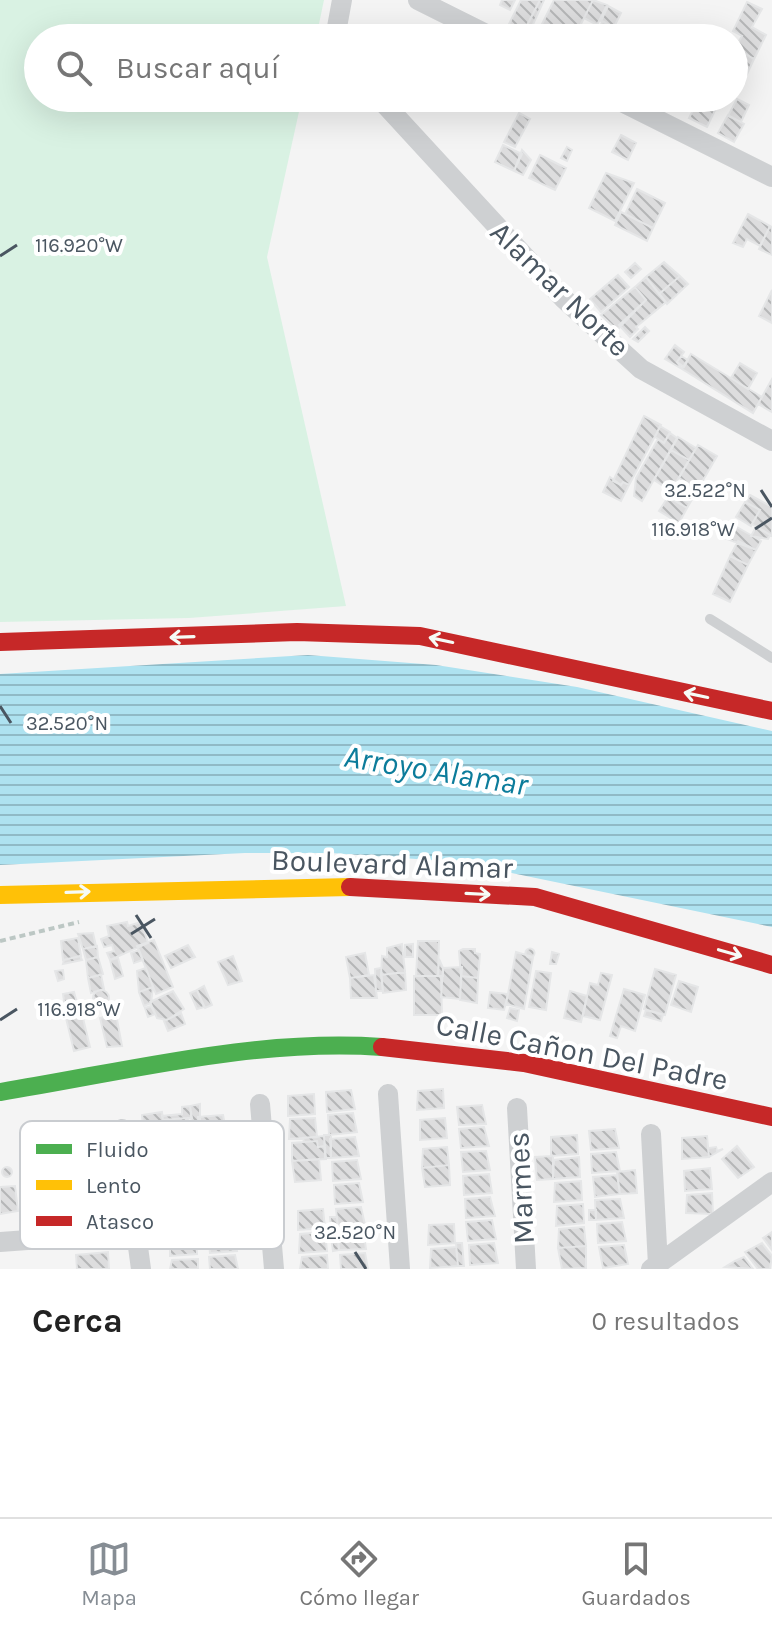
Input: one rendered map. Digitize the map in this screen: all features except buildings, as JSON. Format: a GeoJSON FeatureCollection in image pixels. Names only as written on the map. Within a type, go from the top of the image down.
{"type":"FeatureCollection","features":[{"type":"Feature","properties":{"kind":"main road"},"geometry":{"type":"LineString","coordinates":[[0,642],[297,632],[420,636],[772,711]]}},
{"type":"Feature","properties":{"kind":"main road","name":"Boulevard Alamar"},"geometry":{"type":"LineString","coordinates":[[0,895],[323,886],[535,897],[772,965]]}},
{"type":"Feature","properties":{"kind":"main road","name":"Calle Cañon Del Padre"},"geometry":{"type":"LineString","coordinates":[[0,1092],[134,1067],[212,1057],[369,1046],[458,1052],[772,1117]]}},
{"type":"Feature","properties":{"kind":"street"},"geometry":{"type":"LineString","coordinates":[[338,24],[342,0]]}},
{"type":"Feature","properties":{"kind":"street"},"geometry":{"type":"LineString","coordinates":[[418,0],[466,24]]}},
{"type":"Feature","properties":{"kind":"street","name":"Alamar Norte"},"geometry":{"type":"LineString","coordinates":[[392,112],[563,298],[641,369],[772,441]]}},
{"type":"Feature","properties":{"kind":"street"},"geometry":{"type":"LineString","coordinates":[[642,112],[772,177]]}},
{"type":"Feature","properties":{"kind":"street"},"geometry":{"type":"LineString","coordinates":[[388,1094],[400,1269]]}},
{"type":"Feature","properties":{"kind":"street"},"geometry":{"type":"LineString","coordinates":[[260,1104],[261,1121]]}},
{"type":"Feature","properties":{"kind":"street","name":"Marmes"},"geometry":{"type":"LineString","coordinates":[[517,1108],[526,1269]]}},
{"type":"Feature","properties":{"kind":"street"},"geometry":{"type":"LineString","coordinates":[[651,1134],[654,1267]]}},
{"type":"Feature","properties":{"kind":"street"},"geometry":{"type":"LineString","coordinates":[[654,1267],[772,1182]]}},
{"type":"Feature","properties":{"kind":"street"},"geometry":{"type":"LineString","coordinates":[[0,1242],[20,1241]]}},
{"type":"Feature","properties":{"kind":"street"},"geometry":{"type":"LineString","coordinates":[[139,1249],[141,1269]]}},
{"type":"Feature","properties":{"kind":"street"},"geometry":{"type":"LineString","coordinates":[[272,1249],[274,1269]]}},
{"type":"Feature","properties":{"kind":"lane"},"geometry":{"type":"LineString","coordinates":[[710,619],[772,658]]}},
{"type":"Feature","properties":{"kind":"green space"},"geometry":{"type":"Polygon","coordinates":[[[0,0],[324,0],[319,24],[24,24],[24,112],[299,112],[267,257],[346,606],[189,618],[0,622],[0,0]]]}},
{"type":"Feature","properties":{"kind":"water","name":"Arroyo Alamar"},"geometry":{"type":"Polygon","coordinates":[[[308,655],[436,665],[577,687],[772,731],[772,927],[459,862],[331,853],[245,853],[0,865],[0,674],[308,655]]]}},
{"type":"Feature","properties":{"kind":"traffic: fast"},"geometry":{"type":"LineString","coordinates":[[0,1092],[238,1052],[286,1047],[382,1047]]}},
{"type":"Feature","properties":{"kind":"traffic: slow"},"geometry":{"type":"LineString","coordinates":[[0,895],[350,887]]}},
{"type":"Feature","properties":{"kind":"traffic: jam"},"geometry":{"type":"LineString","coordinates":[[0,642],[297,632],[420,636],[772,711]]}},
{"type":"Feature","properties":{"kind":"traffic: jam"},"geometry":{"type":"LineString","coordinates":[[350,887],[535,897],[772,965]]}},
{"type":"Feature","properties":{"kind":"traffic: jam"},"geometry":{"type":"LineString","coordinates":[[382,1047],[524,1063],[772,1117]]}}]}
